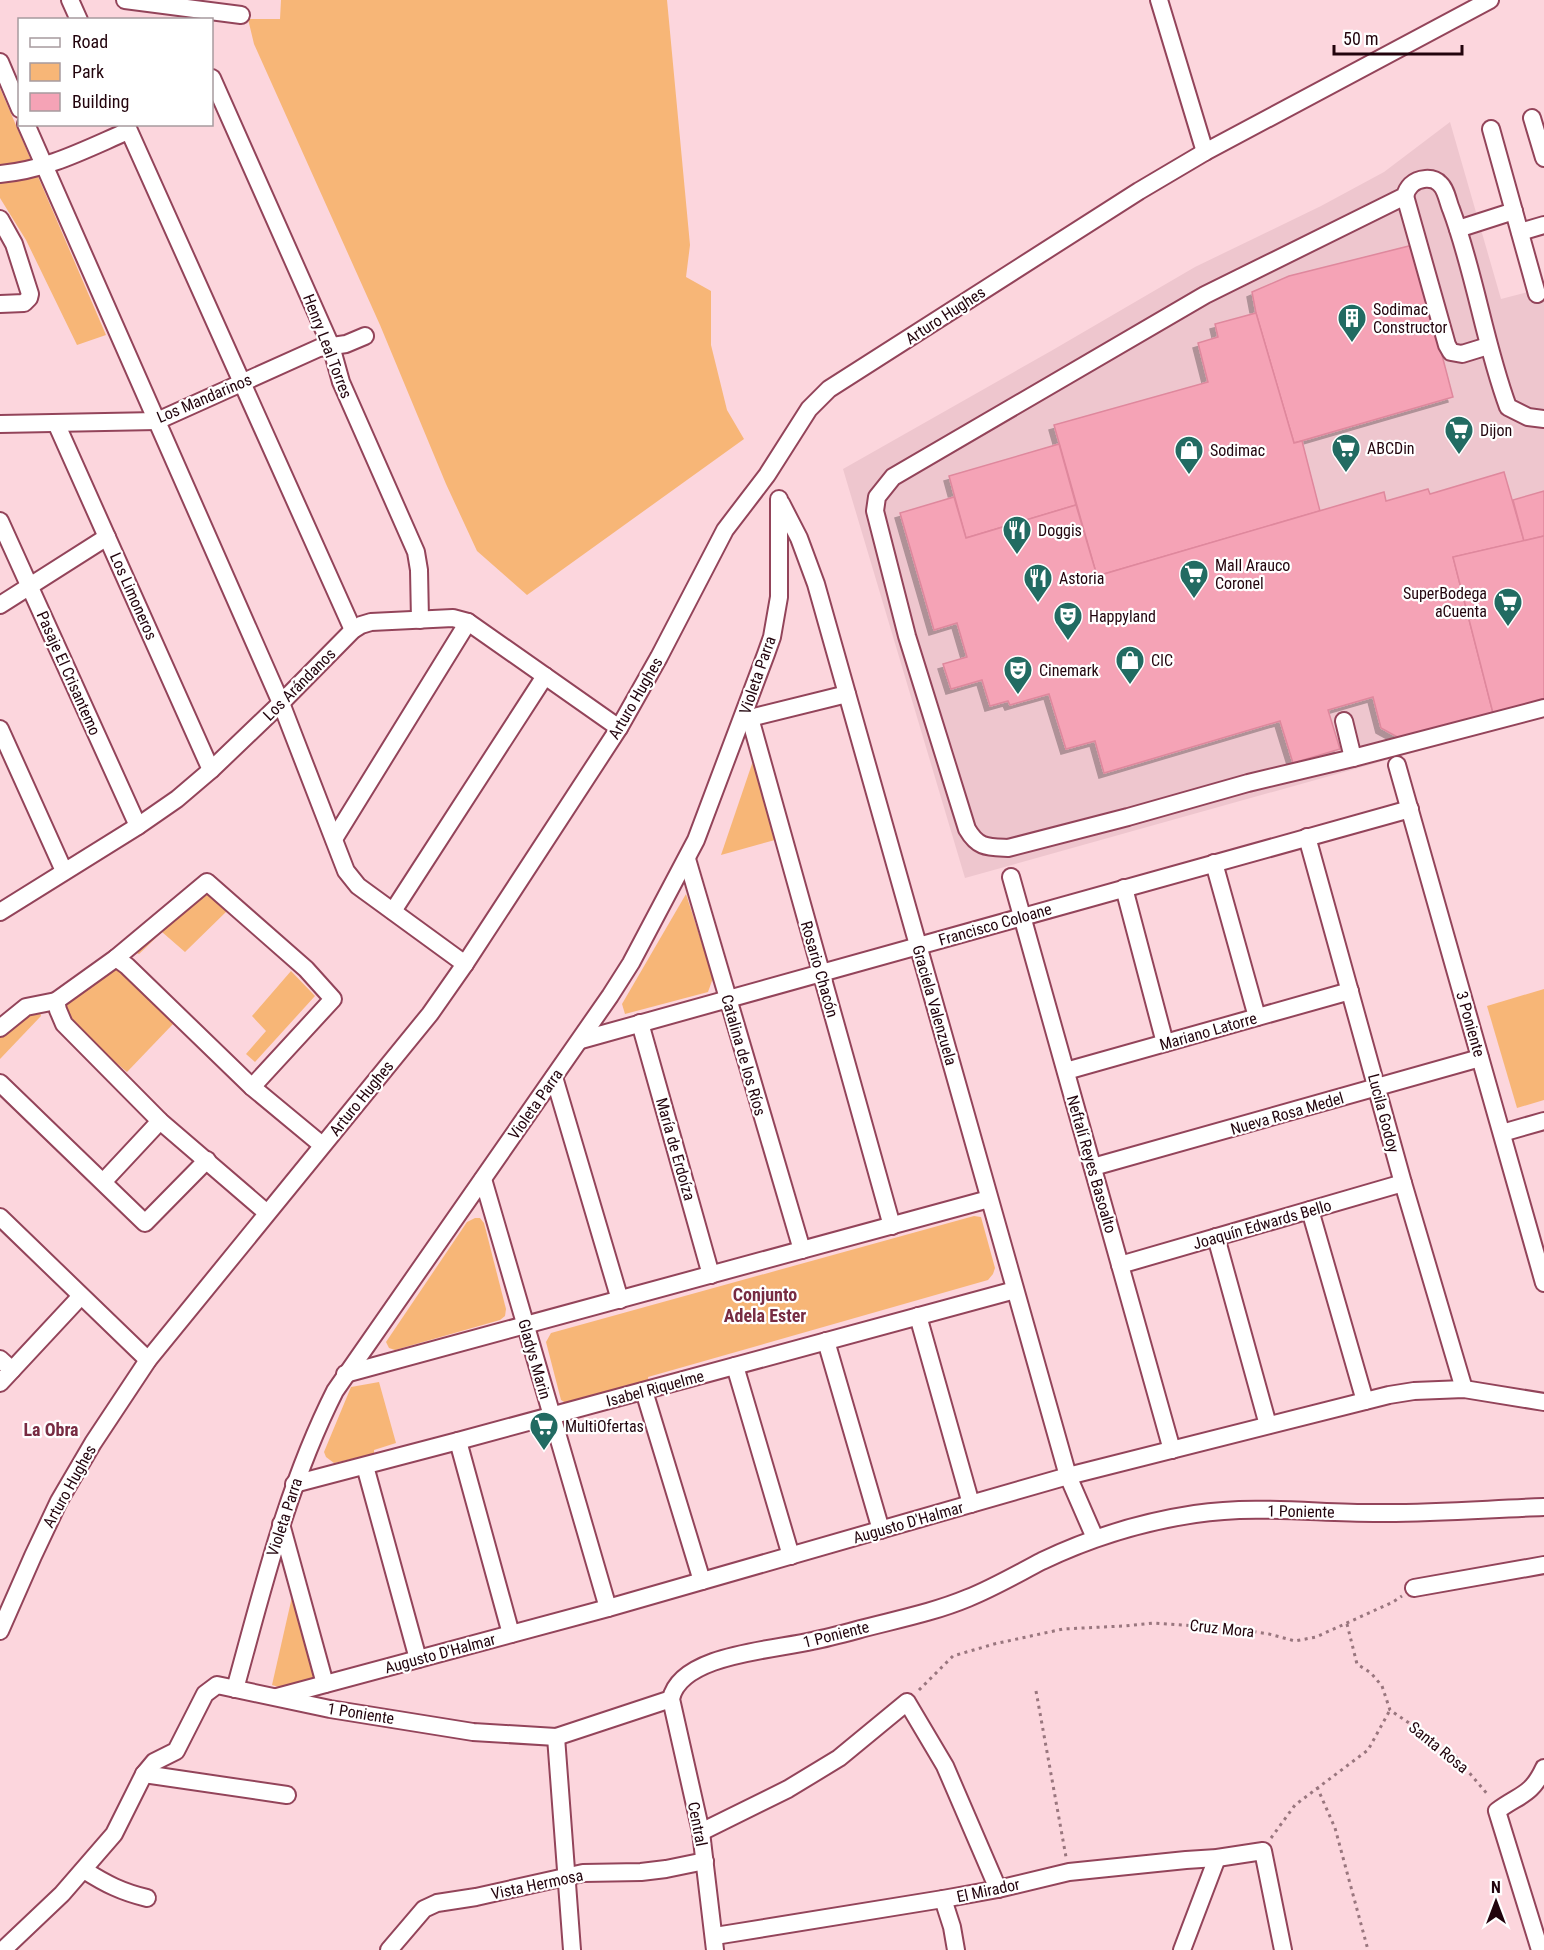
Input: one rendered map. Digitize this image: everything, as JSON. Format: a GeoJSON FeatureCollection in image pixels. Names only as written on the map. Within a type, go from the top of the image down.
{"type":"FeatureCollection","features":[{"type":"Feature","properties":{"kind":"street"},"geometry":{"type":"LineString","coordinates":[[70,0],[78,18]]}},
{"type":"Feature","properties":{"kind":"street"},"geometry":{"type":"LineString","coordinates":[[125,0],[182,13],[241,15]]}},
{"type":"Feature","properties":{"kind":"street"},"geometry":{"type":"LineString","coordinates":[[1159,0],[1205,152]]}},
{"type":"Feature","properties":{"kind":"street","name":"Arturo Hughes"},"geometry":{"type":"LineString","coordinates":[[0,1631],[59,1501],[98,1435],[148,1360],[430,1014],[465,964],[619,728],[725,530],[767,475],[805,414],[829,389],[1139,191],[1205,152],[1490,0]]}},
{"type":"Feature","properties":{"kind":"street"},"geometry":{"type":"LineString","coordinates":[[0,62],[18,104]]}},
{"type":"Feature","properties":{"kind":"street","name":"Henry Leal Torres"},"geometry":{"type":"LineString","coordinates":[[213,80],[331,346],[341,382],[416,552],[419,570],[420,620]]}},
{"type":"Feature","properties":{"kind":"street"},"geometry":{"type":"LineString","coordinates":[[1533,118],[1544,159]]}},
{"type":"Feature","properties":{"kind":"street"},"geometry":{"type":"LineString","coordinates":[[27,126],[281,703],[346,871],[353,881],[465,964]]}},
{"type":"Feature","properties":{"kind":"street"},"geometry":{"type":"LineString","coordinates":[[0,174],[44,167],[127,128],[353,630]]}},
{"type":"Feature","properties":{"kind":"street"},"geometry":{"type":"LineString","coordinates":[[1491,129],[1538,294]]}},
{"type":"Feature","properties":{"kind":"street"},"geometry":{"type":"LineString","coordinates":[[1488,346],[1462,354],[1451,352],[1447,345],[1405,196],[1409,186],[1416,181],[1433,180],[1440,184],[1458,229],[1488,346],[1508,407],[1528,417],[1544,419]]}},
{"type":"Feature","properties":{"kind":"street"},"geometry":{"type":"LineString","coordinates":[[1405,196],[1204,295],[893,477],[877,497],[875,511],[907,636],[967,829],[975,841],[988,847],[1008,848],[1248,783],[1544,708]]}},
{"type":"Feature","properties":{"kind":"street"},"geometry":{"type":"LineString","coordinates":[[1458,229],[1514,211]]}},
{"type":"Feature","properties":{"kind":"street"},"geometry":{"type":"LineString","coordinates":[[0,219],[14,244],[30,294],[24,303],[0,304]]}},
{"type":"Feature","properties":{"kind":"street"},"geometry":{"type":"LineString","coordinates":[[1520,232],[1544,225]]}},
{"type":"Feature","properties":{"kind":"street","name":"Los Mandarinos"},"geometry":{"type":"LineString","coordinates":[[0,424],[157,421],[319,348],[346,344],[365,336]]}},
{"type":"Feature","properties":{"kind":"street","name":"Los Limoneros"},"geometry":{"type":"LineString","coordinates":[[56,423],[211,770]]}},
{"type":"Feature","properties":{"kind":"street","name":"Graciela Valenzuela"},"geometry":{"type":"LineString","coordinates":[[767,475],[799,538],[813,576],[1068,1476],[1095,1538]]}},
{"type":"Feature","properties":{"kind":"street","name":"Violeta Parra"},"geometry":{"type":"LineString","coordinates":[[235,1689],[280,1523],[326,1409],[345,1374],[581,1040],[631,963],[687,859],[746,718],[776,615],[780,579],[778,499]]}},
{"type":"Feature","properties":{"kind":"street","name":"Pasaje El Crisantemo"},"geometry":{"type":"LineString","coordinates":[[0,521],[138,826]]}},
{"type":"Feature","properties":{"kind":"street"},"geometry":{"type":"LineString","coordinates":[[0,605],[107,537]]}},
{"type":"Feature","properties":{"kind":"street","name":"Los Arándanos"},"geometry":{"type":"LineString","coordinates":[[0,912],[177,799],[281,703],[353,630],[371,622],[453,618],[468,622],[619,728]]}},
{"type":"Feature","properties":{"kind":"street"},"geometry":{"type":"LineString","coordinates":[[334,839],[468,622]]}},
{"type":"Feature","properties":{"kind":"street"},"geometry":{"type":"LineString","coordinates":[[393,911],[544,676]]}},
{"type":"Feature","properties":{"kind":"street"},"geometry":{"type":"LineString","coordinates":[[746,718],[847,694]]}},
{"type":"Feature","properties":{"kind":"street","name":"Rosario Chacón"},"geometry":{"type":"LineString","coordinates":[[746,718],[892,1226]]}},
{"type":"Feature","properties":{"kind":"street"},"geometry":{"type":"LineString","coordinates":[[1344,721],[1353,758]]}},
{"type":"Feature","properties":{"kind":"street"},"geometry":{"type":"LineString","coordinates":[[0,729],[64,870]]}},
{"type":"Feature","properties":{"kind":"street","name":"3 Poniente"},"geometry":{"type":"LineString","coordinates":[[1397,765],[1544,1284]]}},
{"type":"Feature","properties":{"kind":"street","name":"Francisco Coloane"},"geometry":{"type":"LineString","coordinates":[[581,1040],[1410,808]]}},
{"type":"Feature","properties":{"kind":"street","name":"Lucila Godoy"},"geometry":{"type":"LineString","coordinates":[[1307,837],[1403,1183],[1464,1389]]}},
{"type":"Feature","properties":{"kind":"street","name":"Catalina de los Ríos"},"geometry":{"type":"LineString","coordinates":[[687,859],[802,1250]]}},
{"type":"Feature","properties":{"kind":"street"},"geometry":{"type":"LineString","coordinates":[[1214,863],[1257,1017]]}},
{"type":"Feature","properties":{"kind":"street","name":"Neftalí Reyes Basoalto"},"geometry":{"type":"LineString","coordinates":[[1011,877],[1172,1450]]}},
{"type":"Feature","properties":{"kind":"street"},"geometry":{"type":"LineString","coordinates":[[0,1028],[26,1007],[56,1001],[116,958],[207,882],[306,969],[333,999],[252,1087]]}},
{"type":"Feature","properties":{"kind":"street"},"geometry":{"type":"LineString","coordinates":[[1124,888],[1165,1043]]}},
{"type":"Feature","properties":{"kind":"street"},"geometry":{"type":"LineString","coordinates":[[116,958],[252,1087],[322,1145]]}},
{"type":"Feature","properties":{"kind":"street","name":"Mariano Latorre"},"geometry":{"type":"LineString","coordinates":[[1066,1071],[1350,990]]}},
{"type":"Feature","properties":{"kind":"street"},"geometry":{"type":"LineString","coordinates":[[56,1001],[64,1024],[160,1121],[267,1213]]}},
{"type":"Feature","properties":{"kind":"street","name":"María de Erdoíza"},"geometry":{"type":"LineString","coordinates":[[640,1023],[711,1275]]}},
{"type":"Feature","properties":{"kind":"street","name":"Nueva Rosa Medel"},"geometry":{"type":"LineString","coordinates":[[1093,1167],[1480,1058]]}},
{"type":"Feature","properties":{"kind":"street"},"geometry":{"type":"LineString","coordinates":[[554,1077],[620,1300]]}},
{"type":"Feature","properties":{"kind":"street"},"geometry":{"type":"LineString","coordinates":[[0,1083],[145,1223],[207,1160]]}},
{"type":"Feature","properties":{"kind":"street"},"geometry":{"type":"LineString","coordinates":[[104,1181],[160,1121]]}},
{"type":"Feature","properties":{"kind":"street"},"geometry":{"type":"LineString","coordinates":[[1502,1133],[1544,1121]]}},
{"type":"Feature","properties":{"kind":"street","name":"Gladys Marin"},"geometry":{"type":"LineString","coordinates":[[483,1179],[608,1608]]}},
{"type":"Feature","properties":{"kind":"street","name":"Joaquín Edwards Bello"},"geometry":{"type":"LineString","coordinates":[[1120,1265],[1403,1183]]}},
{"type":"Feature","properties":{"kind":"street"},"geometry":{"type":"LineString","coordinates":[[345,1374],[990,1199]]}},
{"type":"Feature","properties":{"kind":"street"},"geometry":{"type":"LineString","coordinates":[[1310,1210],[1365,1401]]}},
{"type":"Feature","properties":{"kind":"street"},"geometry":{"type":"LineString","coordinates":[[0,1217],[148,1360]]}},
{"type":"Feature","properties":{"kind":"street"},"geometry":{"type":"LineString","coordinates":[[1216,1237],[1268,1425]]}},
{"type":"Feature","properties":{"kind":"street","name":"Isabel Riquelme"},"geometry":{"type":"LineString","coordinates":[[294,1484],[458,1442],[1015,1290]]}},
{"type":"Feature","properties":{"kind":"street"},"geometry":{"type":"LineString","coordinates":[[0,1383],[6,1365],[81,1296]]}},
{"type":"Feature","properties":{"kind":"street"},"geometry":{"type":"LineString","coordinates":[[918,1316],[971,1504]]}},
{"type":"Feature","properties":{"kind":"street"},"geometry":{"type":"LineString","coordinates":[[826,1341],[881,1530]]}},
{"type":"Feature","properties":{"kind":"street"},"geometry":{"type":"LineString","coordinates":[[735,1366],[791,1556]]}},
{"type":"Feature","properties":{"kind":"street","name":"Augusto D'Halmar"},"geometry":{"type":"LineString","coordinates":[[277,1697],[608,1608],[1068,1476],[1365,1401],[1414,1391],[1464,1389],[1544,1402]]}},
{"type":"Feature","properties":{"kind":"street"},"geometry":{"type":"LineString","coordinates":[[644,1391],[702,1581]]}},
{"type":"Feature","properties":{"kind":"street"},"geometry":{"type":"LineString","coordinates":[[458,1442],[511,1634]]}},
{"type":"Feature","properties":{"kind":"street"},"geometry":{"type":"LineString","coordinates":[[365,1466],[418,1659]]}},
{"type":"Feature","properties":{"kind":"street","name":"1 Poniente"},"geometry":{"type":"LineString","coordinates":[[174,1779],[176,1751],[205,1694],[217,1685],[330,1709],[473,1732],[556,1737],[671,1699],[679,1681],[703,1666],[748,1653],[812,1641],[940,1608],[989,1590],[1095,1538],[1147,1523],[1208,1512],[1263,1510],[1377,1513],[1544,1507]]}},
{"type":"Feature","properties":{"kind":"street"},"geometry":{"type":"LineString","coordinates":[[280,1523],[325,1684]]}},
{"type":"Feature","properties":{"kind":"street"},"geometry":{"type":"LineString","coordinates":[[1414,1588],[1544,1565]]}},
{"type":"Feature","properties":{"kind":"street","name":"Central"},"geometry":{"type":"LineString","coordinates":[[671,1699],[701,1832],[715,1943]]}},
{"type":"Feature","properties":{"kind":"street"},"geometry":{"type":"LineString","coordinates":[[701,1832],[788,1789],[839,1758],[907,1702],[945,1766],[998,1889]]}},
{"type":"Feature","properties":{"kind":"street"},"geometry":{"type":"LineString","coordinates":[[556,1737],[572,1950]]}},
{"type":"Feature","properties":{"kind":"street"},"geometry":{"type":"LineString","coordinates":[[3,1950],[62,1894],[114,1834],[144,1774],[154,1762],[176,1751]]}},
{"type":"Feature","properties":{"kind":"street"},"geometry":{"type":"LineString","coordinates":[[1540,1950],[1497,1811],[1529,1791],[1544,1768]]}},
{"type":"Feature","properties":{"kind":"street"},"geometry":{"type":"LineString","coordinates":[[144,1774],[287,1796]]}},
{"type":"Feature","properties":{"kind":"street"},"geometry":{"type":"LineString","coordinates":[[1263,1851],[1283,1950]]}},
{"type":"Feature","properties":{"kind":"street","name":"El Mirador"},"geometry":{"type":"LineString","coordinates":[[715,1943],[998,1889],[1069,1872],[1217,1858],[1263,1851]]}},
{"type":"Feature","properties":{"kind":"street"},"geometry":{"type":"LineString","coordinates":[[1182,1950],[1217,1858]]}},
{"type":"Feature","properties":{"kind":"street","name":"Vista Hermosa"},"geometry":{"type":"LineString","coordinates":[[389,1950],[424,1909],[437,1903],[476,1897],[583,1873],[641,1872],[705,1861]]}},
{"type":"Feature","properties":{"kind":"street"},"geometry":{"type":"LineString","coordinates":[[84,1870],[125,1893],[147,1898]]}},
{"type":"Feature","properties":{"kind":"street"},"geometry":{"type":"LineString","coordinates":[[943,1899],[952,1927],[956,1950]]}},
{"type":"Feature","properties":{"kind":"path","name":"Cruz Mora"},"geometry":{"type":"LineString","coordinates":[[907,1702],[953,1656],[994,1644],[1063,1629],[1154,1623],[1236,1629],[1295,1641],[1316,1637],[1347,1624],[1393,1602],[1414,1588]]}},
{"type":"Feature","properties":{"kind":"path"},"geometry":{"type":"LineString","coordinates":[[1263,1851],[1295,1805],[1368,1750],[1390,1710],[1382,1686],[1371,1673],[1358,1664],[1347,1624]]}},
{"type":"Feature","properties":{"kind":"path"},"geometry":{"type":"LineString","coordinates":[[1036,1691],[1069,1872]]}},
{"type":"Feature","properties":{"kind":"path","name":"Santa Rosa"},"geometry":{"type":"LineString","coordinates":[[1390,1710],[1455,1756],[1486,1792],[1497,1811]]}},
{"type":"Feature","properties":{"kind":"path"},"geometry":{"type":"LineString","coordinates":[[1317,1787],[1335,1828],[1368,1950]]}},
{"type":"Feature","properties":{"kind":"shaded area"},"geometry":{"type":"Polygon","coordinates":[[[1450,122],[1501,299],[1544,288],[1544,716],[965,878],[843,469],[1195,267],[1321,206],[1384,172],[1450,122]]]}},
{"type":"Feature","properties":{"kind":"green space"},"geometry":{"type":"Polygon","coordinates":[[[281,0],[667,0],[690,245],[686,277],[711,291],[711,345],[727,410],[744,439],[527,595],[477,551],[446,484],[380,325],[254,44],[248,19],[280,19],[281,0]]]}},
{"type":"Feature","properties":{"kind":"green space"},"geometry":{"type":"Polygon","coordinates":[[[0,88],[106,335],[77,345],[26,240],[0,198],[0,88]]]}},
{"type":"Feature","properties":{"kind":"green space"},"geometry":{"type":"Polygon","coordinates":[[[754,758],[775,840],[721,855],[754,758]]]}},
{"type":"Feature","properties":{"kind":"green space"},"geometry":{"type":"Polygon","coordinates":[[[205,887],[228,910],[185,952],[162,932],[139,954],[122,947],[205,887]]]}},
{"type":"Feature","properties":{"kind":"green space"},"geometry":{"type":"Polygon","coordinates":[[[686,894],[713,978],[708,992],[625,1014],[622,1004],[686,894]]]}},
{"type":"Feature","properties":{"kind":"green space"},"geometry":{"type":"Polygon","coordinates":[[[111,967],[121,972],[173,1024],[127,1072],[67,1022],[61,1007],[111,967]]]}},
{"type":"Feature","properties":{"kind":"green space"},"geometry":{"type":"Polygon","coordinates":[[[291,971],[315,996],[255,1062],[246,1054],[266,1031],[252,1016],[291,971]]]}},
{"type":"Feature","properties":{"kind":"green space"},"geometry":{"type":"Polygon","coordinates":[[[1544,989],[1544,1100],[1517,1108],[1487,1006],[1544,989]]]}},
{"type":"Feature","properties":{"kind":"green space"},"geometry":{"type":"Polygon","coordinates":[[[39,1008],[41,1016],[0,1059],[0,1021],[39,1008]]]}},
{"type":"Feature","properties":{"kind":"green space"},"geometry":{"type":"Polygon","coordinates":[[[974,1216],[981,1217],[995,1268],[988,1280],[648,1377],[649,1384],[572,1407],[561,1400],[546,1342],[551,1333],[974,1216]]]}},
{"type":"Feature","properties":{"kind":"green space"},"geometry":{"type":"Polygon","coordinates":[[[480,1218],[484,1223],[506,1309],[505,1316],[500,1320],[395,1350],[389,1348],[386,1342],[467,1222],[480,1218]]]}},
{"type":"Feature","properties":{"kind":"green space"},"geometry":{"type":"Polygon","coordinates":[[[379,1382],[396,1443],[374,1450],[374,1454],[334,1463],[326,1457],[324,1452],[351,1387],[379,1382]]]}},
{"type":"Feature","properties":{"kind":"green space"},"geometry":{"type":"Polygon","coordinates":[[[294,1588],[317,1682],[282,1688],[272,1685],[294,1588]]]}},
{"type":"Feature","properties":{"kind":"building","name":"Sodimac Constructor"},"geometry":{"type":"Polygon","coordinates":[[[1413,245],[1453,397],[1294,443],[1252,292],[1289,276],[1413,245]]]}},
{"type":"Feature","properties":{"kind":"building","name":"Sodimac"},"geometry":{"type":"Polygon","coordinates":[[[1256,313],[1294,443],[1302,441],[1320,511],[1097,576],[1054,425],[1208,382],[1198,343],[1218,337],[1215,324],[1256,313]]]}},
{"type":"Feature","properties":{"kind":"building"},"geometry":{"type":"Polygon","coordinates":[[[1059,444],[1076,505],[966,538],[949,476],[1059,444]]]}},
{"type":"Feature","properties":{"kind":"building","name":"Mall Arauco Coronel"},"geometry":{"type":"Polygon","coordinates":[[[1504,472],[1524,541],[1453,557],[1493,713],[1401,739],[1381,728],[1373,697],[1328,710],[1340,749],[1293,763],[1280,721],[1104,773],[1095,741],[1066,749],[1049,694],[1010,705],[1008,701],[990,706],[982,680],[951,689],[943,664],[967,657],[957,623],[934,630],[900,513],[954,497],[966,538],[1076,505],[1097,576],[1384,492],[1386,501],[1428,489],[1430,494],[1504,472]]]}},
{"type":"Feature","properties":{"kind":"building"},"geometry":{"type":"Polygon","coordinates":[[[1544,491],[1544,536],[1524,541],[1513,500],[1544,491]]]}},
{"type":"Feature","properties":{"kind":"building","name":"SuperBodega aCuenta"},"geometry":{"type":"Polygon","coordinates":[[[1544,536],[1544,700],[1493,713],[1453,557],[1544,536]]]}},
{"type":"Feature","properties":{"kind":"place","name":"Sodimac Constructor"},"geometry":{"type":"Point","coordinates":[1352,344]}},
{"type":"Feature","properties":{"kind":"place","name":"Dijon"},"geometry":{"type":"Point","coordinates":[1459,456]}},
{"type":"Feature","properties":{"kind":"place","name":"ABCDin"},"geometry":{"type":"Point","coordinates":[1346,474]}},
{"type":"Feature","properties":{"kind":"place","name":"Sodimac"},"geometry":{"type":"Point","coordinates":[1189,476]}},
{"type":"Feature","properties":{"kind":"place","name":"Doggis"},"geometry":{"type":"Point","coordinates":[1017,556]}},
{"type":"Feature","properties":{"kind":"place","name":"Mall Arauco Coronel"},"geometry":{"type":"Point","coordinates":[1194,600]}},
{"type":"Feature","properties":{"kind":"place","name":"Astoria"},"geometry":{"type":"Point","coordinates":[1038,604]}},
{"type":"Feature","properties":{"kind":"place","name":"SuperBodega aCuenta"},"geometry":{"type":"Point","coordinates":[1508,628]}},
{"type":"Feature","properties":{"kind":"place","name":"Happyland"},"geometry":{"type":"Point","coordinates":[1068,642]}},
{"type":"Feature","properties":{"kind":"place","name":"CIC"},"geometry":{"type":"Point","coordinates":[1130,686]}},
{"type":"Feature","properties":{"kind":"place","name":"Cinemark"},"geometry":{"type":"Point","coordinates":[1018,696]}},
{"type":"Feature","properties":{"kind":"place","name":"MultiOfertas"},"geometry":{"type":"Point","coordinates":[544,1452]}},
{"type":"Feature","properties":{"kind":"district","name":"Conjunto Adela Ester"},"geometry":{"type":"Point","coordinates":[765,1305]}},
{"type":"Feature","properties":{"kind":"district","name":"La Obra"},"geometry":{"type":"Point","coordinates":[51,1430]}}]}
